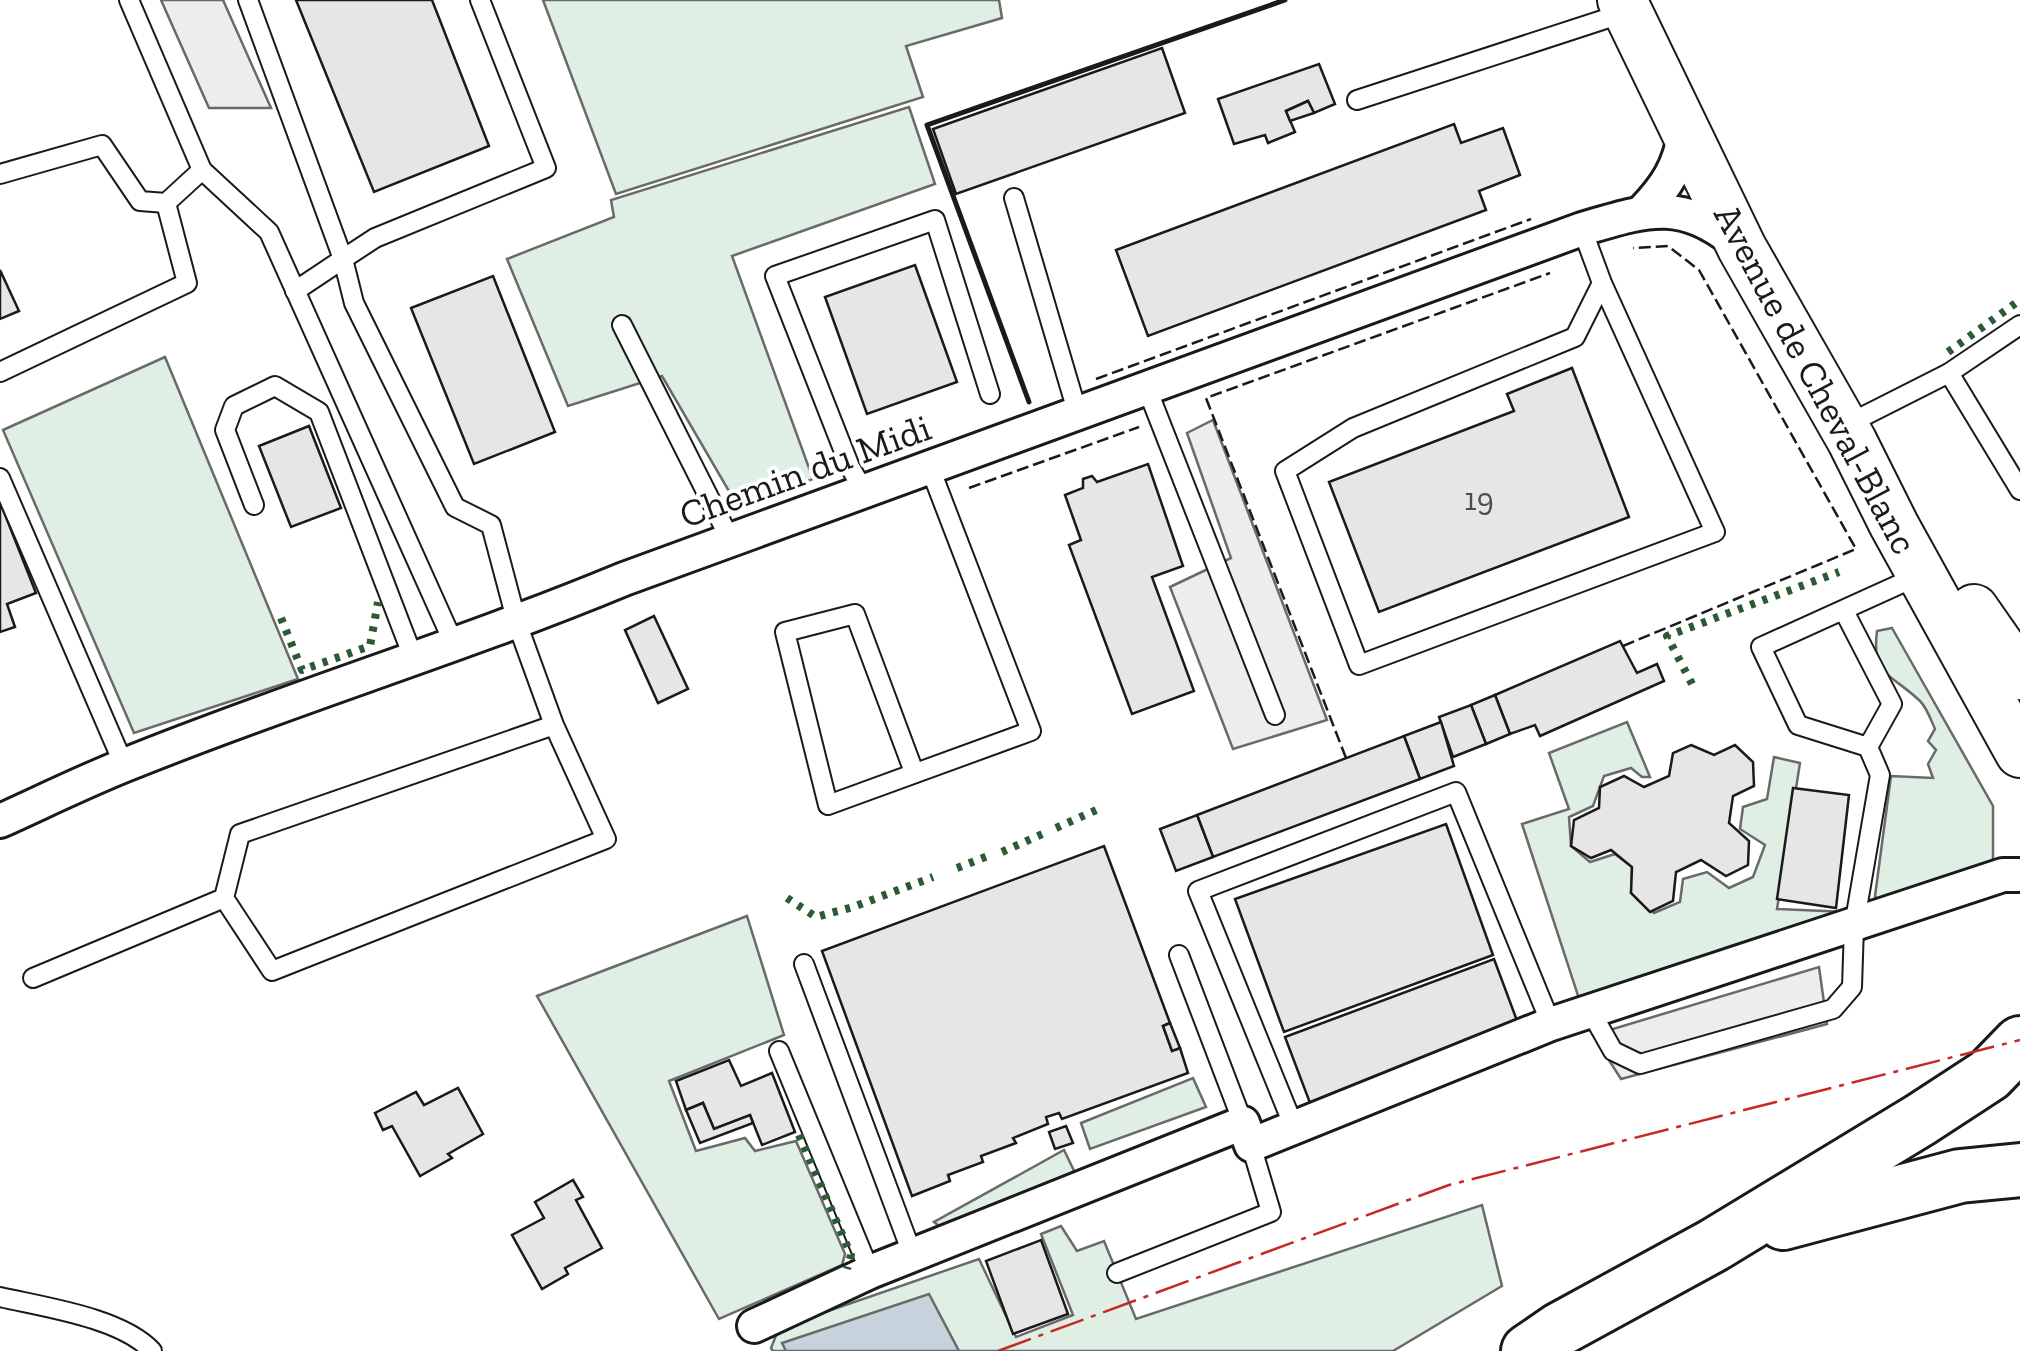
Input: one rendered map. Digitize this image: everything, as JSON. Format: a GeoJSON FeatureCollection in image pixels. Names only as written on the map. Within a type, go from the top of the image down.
{"type":"FeatureCollection","features":[{"type":"Feature","properties":{"kind":"main road","name":"Avenue de Cheval-Blanc"},"geometry":{"type":"LineString","coordinates":[[1631,4],[1685,132],[1742,248],[2020,753]]}},
{"type":"Feature","properties":{"kind":"main road","name":"Avenue de Cheval-Blanc"},"geometry":{"type":"LineString","coordinates":[[1631,4],[1701,120],[1841,424],[1913,515],[2020,675]]}},
{"type":"Feature","properties":{"kind":"main road"},"geometry":{"type":"LineString","coordinates":[[1528,1351],[1560,1328],[1714,1244],[1972,1086],[1989,1075],[2020,1043]]}},
{"type":"Feature","properties":{"kind":"main road"},"geometry":{"type":"LineString","coordinates":[[1714,1244],[1837,1206],[1942,1180],[2020,1170]]}},
{"type":"Feature","properties":{"kind":"street"},"geometry":{"type":"LineString","coordinates":[[1642,211],[1669,184],[1681,159],[1685,132]]}},
{"type":"Feature","properties":{"kind":"street","name":"Chemin du Midi"},"geometry":{"type":"LineString","coordinates":[[0,821],[124,765],[413,657],[517,624],[624,579],[1582,228],[1642,211],[1678,212],[1700,219],[1742,248]]}},
{"type":"Feature","properties":{"kind":"street"},"geometry":{"type":"LineString","coordinates":[[754,1326],[870,1272],[1246,1134],[1294,1127],[1551,1024],[2004,876],[2020,875]]}},
{"type":"Feature","properties":{"kind":"lane"},"geometry":{"type":"LineString","coordinates":[[129,0],[202,170],[269,232],[455,646]]}},
{"type":"Feature","properties":{"kind":"lane"},"geometry":{"type":"LineString","coordinates":[[248,0],[343,259],[354,304],[455,507],[491,525],[517,624],[554,725],[606,839],[272,971],[224,898],[240,834],[554,725]]}},
{"type":"Feature","properties":{"kind":"lane"},"geometry":{"type":"LineString","coordinates":[[295,291],[375,238],[546,168],[480,0]]}},
{"type":"Feature","properties":{"kind":"lane"},"geometry":{"type":"LineString","coordinates":[[1357,100],[1631,4]]}},
{"type":"Feature","properties":{"kind":"lane"},"geometry":{"type":"LineString","coordinates":[[0,174],[102,144],[140,201],[166,203],[202,170]]}},
{"type":"Feature","properties":{"kind":"lane"},"geometry":{"type":"LineString","coordinates":[[1014,198],[1077,411]]}},
{"type":"Feature","properties":{"kind":"lane"},"geometry":{"type":"LineString","coordinates":[[0,372],[188,283],[166,203]]}},
{"type":"Feature","properties":{"kind":"lane"},"geometry":{"type":"LineString","coordinates":[[865,493],[850,467],[775,276],[934,220],[990,394]]}},
{"type":"Feature","properties":{"kind":"lane"},"geometry":{"type":"LineString","coordinates":[[1582,228],[1602,282],[1715,532],[1359,665],[1285,472],[1353,428],[1576,336],[1602,282]]}},
{"type":"Feature","properties":{"kind":"lane"},"geometry":{"type":"LineString","coordinates":[[1773,301],[1775,338],[1792,374]]}},
{"type":"Feature","properties":{"kind":"lane"},"geometry":{"type":"LineString","coordinates":[[622,325],[731,541]]}},
{"type":"Feature","properties":{"kind":"lane"},"geometry":{"type":"LineString","coordinates":[[1841,424],[1949,373],[2020,325]]}},
{"type":"Feature","properties":{"kind":"lane"},"geometry":{"type":"LineString","coordinates":[[1949,373],[2020,490]]}},
{"type":"Feature","properties":{"kind":"lane"},"geometry":{"type":"LineString","coordinates":[[254,505],[225,430],[234,406],[275,386],[319,412],[413,657]]}},
{"type":"Feature","properties":{"kind":"lane"},"geometry":{"type":"LineString","coordinates":[[1146,386],[1275,715]]}},
{"type":"Feature","properties":{"kind":"lane"},"geometry":{"type":"LineString","coordinates":[[914,772],[855,614],[785,632],[828,805],[1031,731],[930,468]]}},
{"type":"Feature","properties":{"kind":"lane"},"geometry":{"type":"LineString","coordinates":[[0,478],[124,765]]}},
{"type":"Feature","properties":{"kind":"lane"},"geometry":{"type":"LineString","coordinates":[[1592,1012],[1613,1052],[1640,1064],[1832,1009],[1852,987],[1854,926],[1880,775],[1868,747],[1798,724],[1762,647],[1921,575]]}},
{"type":"Feature","properties":{"kind":"lane"},"geometry":{"type":"LineString","coordinates":[[1844,610],[1892,704],[1868,747]]}},
{"type":"Feature","properties":{"kind":"lane"},"geometry":{"type":"LineString","coordinates":[[1294,1127],[1198,892],[1456,792],[1551,1024]]}},
{"type":"Feature","properties":{"kind":"lane"},"geometry":{"type":"LineString","coordinates":[[32,978],[224,898]]}},
{"type":"Feature","properties":{"kind":"lane"},"geometry":{"type":"LineString","coordinates":[[1118,1274],[1272,1212],[1179,954]]}},
{"type":"Feature","properties":{"kind":"lane"},"geometry":{"type":"LineString","coordinates":[[804,964],[913,1256]]}},
{"type":"Feature","properties":{"kind":"lane"},"geometry":{"type":"LineString","coordinates":[[779,1052],[870,1272]]}},
{"type":"Feature","properties":{"kind":"lane"},"geometry":{"type":"LineString","coordinates":[[0,1297],[138,1335],[152,1351]]}},
{"type":"Feature","properties":{"kind":"green space"},"geometry":{"type":"Polygon","coordinates":[[[543,0],[999,0],[1002,18],[906,46],[923,97],[616,194],[543,0]]]}},
{"type":"Feature","properties":{"kind":"green space"},"geometry":{"type":"Polygon","coordinates":[[[909,107],[935,184],[732,256],[813,479],[737,505],[662,376],[568,406],[507,259],[614,217],[611,200],[909,107]]]}},
{"type":"Feature","properties":{"kind":"green space"},"geometry":{"type":"Polygon","coordinates":[[[165,357],[298,679],[134,733],[3,430],[165,357]]]}},
{"type":"Feature","properties":{"kind":"green space"},"geometry":{"type":"Polygon","coordinates":[[[1892,628],[1993,806],[1993,869],[1879,904],[1875,896],[1891,776],[1933,778],[1928,764],[1936,750],[1928,741],[1935,729],[1925,707],[1886,673],[1877,657],[1877,631],[1892,628]]]}},
{"type":"Feature","properties":{"kind":"green space"},"geometry":{"type":"Polygon","coordinates":[[[1627,722],[1650,777],[1642,777],[1631,768],[1604,776],[1593,806],[1569,817],[1571,846],[1590,862],[1615,854],[1632,867],[1631,893],[1654,913],[1680,902],[1683,879],[1707,872],[1729,888],[1753,877],[1765,845],[1740,829],[1743,807],[1767,799],[1774,757],[1800,763],[1777,909],[1848,912],[1582,1008],[1522,824],[1569,809],[1549,753],[1627,722]]]}},
{"type":"Feature","properties":{"kind":"green space"},"geometry":{"type":"Polygon","coordinates":[[[747,916],[784,1035],[669,1081],[696,1151],[745,1138],[755,1151],[796,1141],[845,1254],[842,1265],[719,1319],[537,996],[747,916]]]}},
{"type":"Feature","properties":{"kind":"green space"},"geometry":{"type":"Polygon","coordinates":[[[1193,1078],[1206,1107],[1090,1149],[1081,1123],[1193,1078]]]}},
{"type":"Feature","properties":{"kind":"green space"},"geometry":{"type":"Polygon","coordinates":[[[1064,1150],[1080,1183],[949,1234],[934,1222],[1064,1150]]]}},
{"type":"Feature","properties":{"kind":"green space"},"geometry":{"type":"Polygon","coordinates":[[[1482,1205],[1502,1286],[1393,1351],[771,1348],[779,1328],[979,1259],[1016,1337],[1073,1315],[1041,1234],[1061,1226],[1077,1251],[1104,1241],[1136,1319],[1482,1205]]]}},
{"type":"Feature","properties":{"kind":"shaded area"},"geometry":{"type":"Polygon","coordinates":[[[161,0],[223,0],[271,108],[209,108],[161,0]]]}},
{"type":"Feature","properties":{"kind":"shaded area"},"geometry":{"type":"Polygon","coordinates":[[[1213,420],[1327,720],[1233,749],[1170,587],[1231,558],[1187,433],[1213,420]]]}},
{"type":"Feature","properties":{"kind":"shaded area"},"geometry":{"type":"Polygon","coordinates":[[[1819,967],[1827,1024],[1621,1079],[1593,1035],[1819,967]]]}},
{"type":"Feature","properties":{"kind":"shaded area"},"geometry":{"type":"Polygon","coordinates":[[[929,1294],[959,1351],[786,1351],[782,1343],[929,1294]]]}},
{"type":"Feature","properties":{"kind":"building"},"geometry":{"type":"Polygon","coordinates":[[[296,0],[432,0],[489,146],[374,192],[296,0]]]}},
{"type":"Feature","properties":{"kind":"building"},"geometry":{"type":"Polygon","coordinates":[[[1162,48],[1185,113],[956,194],[933,129],[1162,48]]]}},
{"type":"Feature","properties":{"kind":"building"},"geometry":{"type":"Polygon","coordinates":[[[1319,64],[1335,104],[1314,113],[1308,101],[1286,111],[1295,132],[1268,143],[1265,135],[1234,144],[1218,99],[1319,64]]]}},
{"type":"Feature","properties":{"kind":"building"},"geometry":{"type":"Polygon","coordinates":[[[1308,101],[1314,113],[1290,121],[1286,111],[1308,101]]]}},
{"type":"Feature","properties":{"kind":"building"},"geometry":{"type":"Polygon","coordinates":[[[1454,124],[1461,143],[1503,128],[1520,175],[1479,191],[1486,210],[1148,336],[1116,250],[1454,124]]]}},
{"type":"Feature","properties":{"kind":"building"},"geometry":{"type":"Polygon","coordinates":[[[915,265],[957,382],[867,414],[825,297],[915,265]]]}},
{"type":"Feature","properties":{"kind":"building"},"geometry":{"type":"Polygon","coordinates":[[[0,270],[19,311],[0,319],[0,270]]]}},
{"type":"Feature","properties":{"kind":"building"},"geometry":{"type":"Polygon","coordinates":[[[493,276],[555,432],[474,464],[411,308],[493,276]]]}},
{"type":"Feature","properties":{"kind":"building"},"geometry":{"type":"Polygon","coordinates":[[[1572,368],[1629,517],[1379,612],[1329,482],[1514,411],[1507,394],[1572,368]]]}},
{"type":"Feature","properties":{"kind":"building"},"geometry":{"type":"Polygon","coordinates":[[[309,426],[341,508],[291,527],[259,446],[309,426]]]}},
{"type":"Feature","properties":{"kind":"building"},"geometry":{"type":"Polygon","coordinates":[[[1148,464],[1183,566],[1152,577],[1194,691],[1132,714],[1069,545],[1081,540],[1065,495],[1083,488],[1083,479],[1092,476],[1097,482],[1148,464]]]}},
{"type":"Feature","properties":{"kind":"building"},"geometry":{"type":"Polygon","coordinates":[[[0,502],[36,593],[7,604],[15,627],[0,632],[0,502]]]}},
{"type":"Feature","properties":{"kind":"building"},"geometry":{"type":"Polygon","coordinates":[[[654,616],[688,689],[658,703],[625,630],[654,616]]]}},
{"type":"Feature","properties":{"kind":"building"},"geometry":{"type":"Polygon","coordinates":[[[1620,641],[1637,673],[1657,664],[1664,681],[1540,736],[1535,725],[1510,734],[1495,695],[1620,641]]]}},
{"type":"Feature","properties":{"kind":"building"},"geometry":{"type":"Polygon","coordinates":[[[1495,695],[1510,734],[1486,744],[1471,705],[1495,695]]]}},
{"type":"Feature","properties":{"kind":"building"},"geometry":{"type":"Polygon","coordinates":[[[1471,705],[1486,744],[1453,757],[1439,717],[1471,705]]]}},
{"type":"Feature","properties":{"kind":"building"},"geometry":{"type":"Polygon","coordinates":[[[1441,722],[1454,766],[1420,779],[1404,736],[1441,722]]]}},
{"type":"Feature","properties":{"kind":"building"},"geometry":{"type":"Polygon","coordinates":[[[1404,736],[1420,779],[1213,857],[1197,815],[1404,736]]]}},
{"type":"Feature","properties":{"kind":"building"},"geometry":{"type":"Polygon","coordinates":[[[1691,745],[1714,755],[1735,745],[1753,762],[1754,786],[1733,796],[1729,823],[1749,841],[1748,865],[1726,876],[1701,860],[1676,872],[1673,901],[1650,912],[1631,893],[1632,867],[1611,850],[1591,858],[1571,846],[1574,820],[1599,808],[1600,787],[1624,776],[1644,787],[1669,776],[1673,753],[1691,745]]]}},
{"type":"Feature","properties":{"kind":"building"},"geometry":{"type":"Polygon","coordinates":[[[1793,788],[1849,795],[1836,908],[1777,899],[1793,788]]]}},
{"type":"Feature","properties":{"kind":"building"},"geometry":{"type":"Polygon","coordinates":[[[1197,815],[1213,857],[1176,871],[1160,829],[1197,815]]]}},
{"type":"Feature","properties":{"kind":"building"},"geometry":{"type":"Polygon","coordinates":[[[1446,824],[1493,955],[1284,1032],[1235,899],[1446,824]]]}},
{"type":"Feature","properties":{"kind":"building"},"geometry":{"type":"Polygon","coordinates":[[[1104,846],[1170,1023],[1163,1026],[1172,1051],[1180,1048],[1188,1073],[1062,1119],[1059,1113],[1046,1117],[1048,1124],[1013,1138],[1016,1143],[981,1156],[983,1162],[948,1175],[950,1181],[912,1196],[822,951],[1104,846]]]}},
{"type":"Feature","properties":{"kind":"building"},"geometry":{"type":"Polygon","coordinates":[[[1494,959],[1519,1026],[1310,1103],[1285,1037],[1494,959]]]}},
{"type":"Feature","properties":{"kind":"building"},"geometry":{"type":"Polygon","coordinates":[[[1170,1023],[1180,1048],[1172,1051],[1163,1026],[1170,1023]]]}},
{"type":"Feature","properties":{"kind":"building"},"geometry":{"type":"Polygon","coordinates":[[[729,1060],[741,1086],[772,1073],[795,1132],[762,1145],[750,1115],[714,1129],[703,1103],[686,1110],[676,1081],[729,1060]]]}},
{"type":"Feature","properties":{"kind":"building"},"geometry":{"type":"Polygon","coordinates":[[[458,1088],[483,1134],[420,1176],[392,1126],[383,1130],[375,1113],[416,1092],[424,1105],[458,1088]]]}},
{"type":"Feature","properties":{"kind":"building"},"geometry":{"type":"Polygon","coordinates":[[[703,1103],[714,1129],[750,1115],[753,1123],[700,1143],[686,1110],[703,1103]]]}},
{"type":"Feature","properties":{"kind":"building"},"geometry":{"type":"Polygon","coordinates":[[[1066,1126],[1073,1143],[1055,1149],[1049,1132],[1066,1126]]]}},
{"type":"Feature","properties":{"kind":"building"},"geometry":{"type":"Polygon","coordinates":[[[573,1180],[583,1197],[576,1200],[602,1248],[565,1268],[568,1274],[542,1289],[512,1235],[544,1218],[535,1202],[573,1180]]]}},
{"type":"Feature","properties":{"kind":"building"},"geometry":{"type":"Polygon","coordinates":[[[1041,1240],[1068,1314],[1013,1334],[986,1261],[1041,1240]]]}},
{"type":"Feature","properties":{"kind":"hedge"},"geometry":{"type":"LineString","coordinates":[[1948,352],[2020,300]]}},
{"type":"Feature","properties":{"kind":"hedge"},"geometry":{"type":"LineString","coordinates":[[1692,684],[1667,636],[1839,572]]}},
{"type":"Feature","properties":{"kind":"hedge"},"geometry":{"type":"LineString","coordinates":[[281,618],[302,670],[370,646],[378,602]]}},
{"type":"Feature","properties":{"kind":"hedge"},"geometry":{"type":"LineString","coordinates":[[1056,828],[1103,807]]}},
{"type":"Feature","properties":{"kind":"hedge"},"geometry":{"type":"LineString","coordinates":[[1002,852],[1049,831]]}},
{"type":"Feature","properties":{"kind":"hedge"},"geometry":{"type":"LineString","coordinates":[[957,868],[988,856]]}},
{"type":"Feature","properties":{"kind":"hedge"},"geometry":{"type":"LineString","coordinates":[[787,898],[816,917],[933,877]]}},
{"type":"Feature","properties":{"kind":"hedge"},"geometry":{"type":"LineString","coordinates":[[799,1135],[851,1255],[847,1269]]}},
{"type":"Feature","properties":{"kind":"fence"},"geometry":{"type":"LineString","coordinates":[[1096,379],[1531,219]]}},
{"type":"Feature","properties":{"kind":"fence"},"geometry":{"type":"LineString","coordinates":[[1623,646],[1856,549],[1699,270],[1668,246],[1633,248]]}},
{"type":"Feature","properties":{"kind":"fence"},"geometry":{"type":"LineString","coordinates":[[1346,758],[1206,398],[1550,273]]}},
{"type":"Feature","properties":{"kind":"fence"},"geometry":{"type":"LineString","coordinates":[[969,488],[1139,427]]}},
{"type":"Feature","properties":{"kind":"wall"},"geometry":{"type":"LineString","coordinates":[[1029,402],[927,125],[1285,0]]}},
{"type":"Feature","properties":{"kind":"power"},"geometry":{"type":"LineString","coordinates":[[998,1351],[1449,1185],[2020,1040]]}}]}
